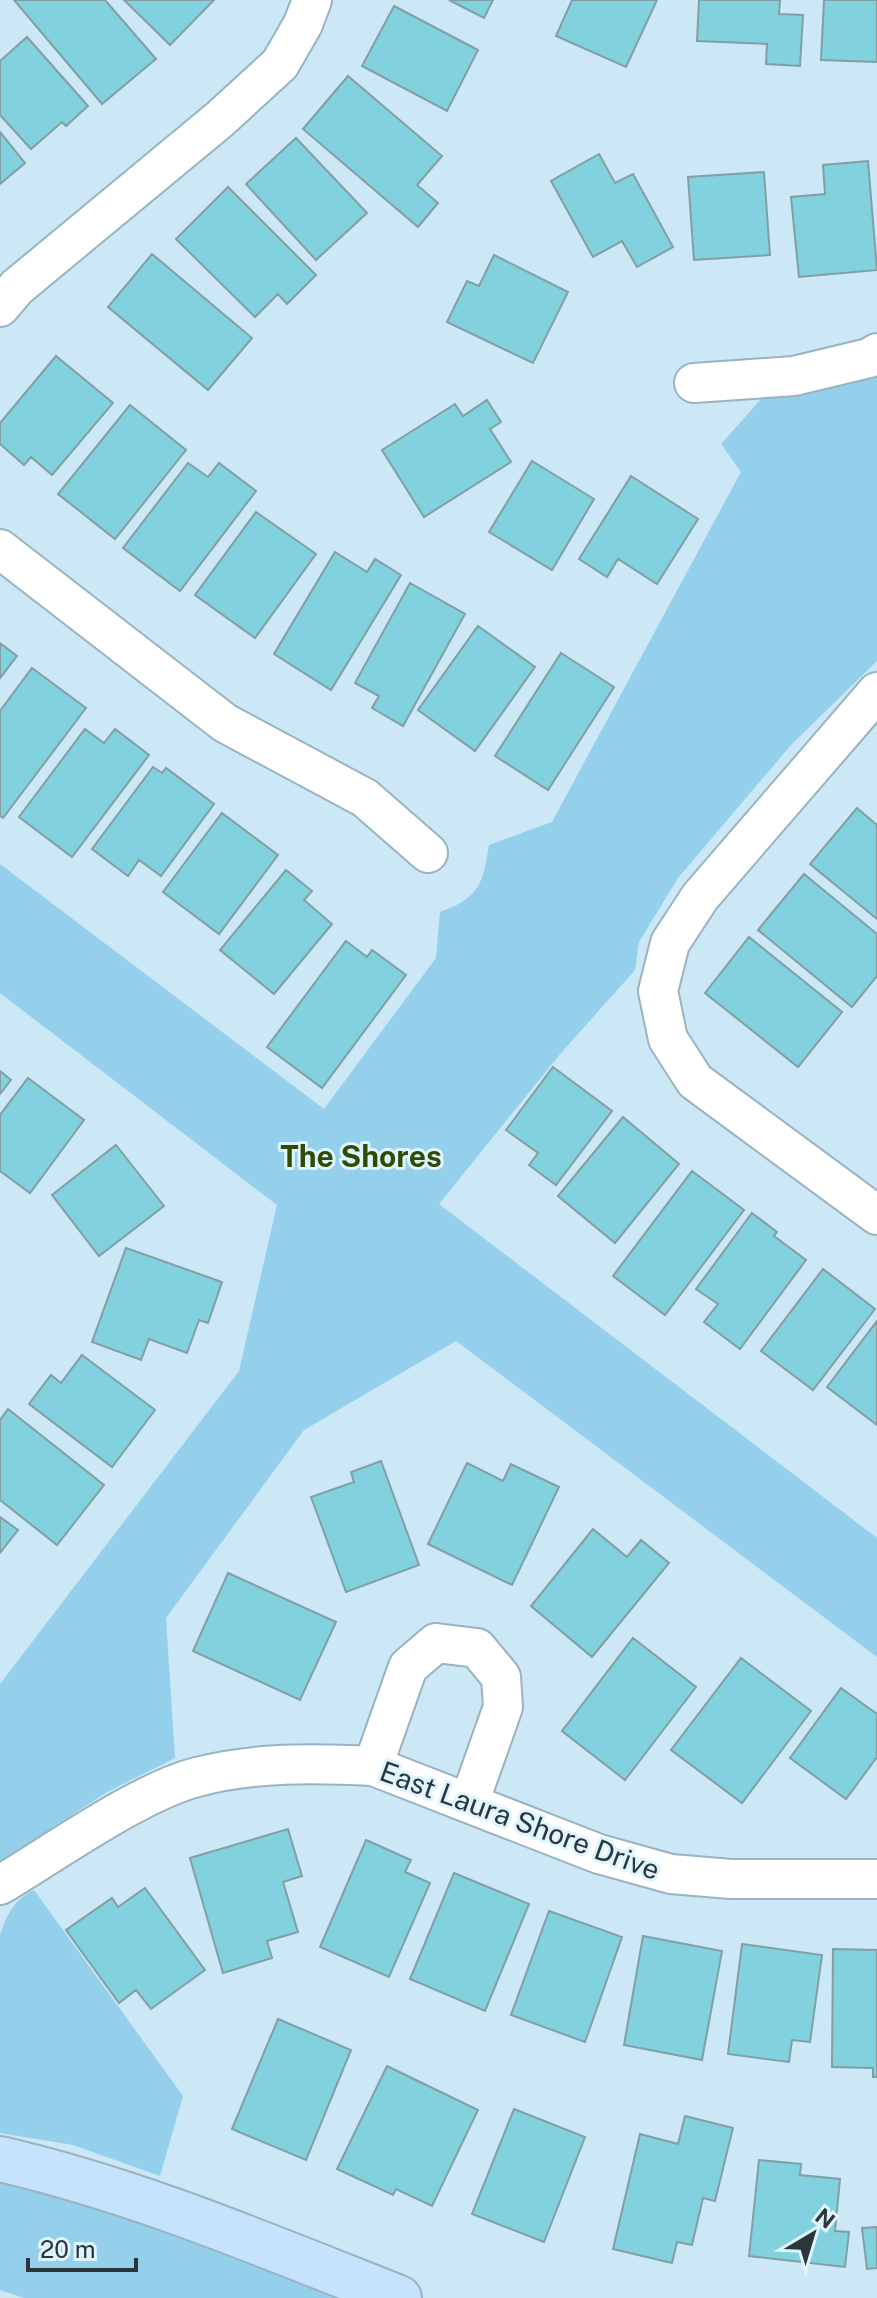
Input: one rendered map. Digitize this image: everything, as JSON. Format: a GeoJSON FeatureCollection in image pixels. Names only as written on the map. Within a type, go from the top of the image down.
{"type":"FeatureCollection","features":[{"type":"Feature","properties":{"kind":"street"},"geometry":{"type":"LineString","coordinates":[[0,307],[17,287],[220,119],[280,64],[303,24],[312,0]]}},
{"type":"Feature","properties":{"kind":"street"},"geometry":{"type":"LineString","coordinates":[[694,383],[794,376],[869,358],[877,353]]}},
{"type":"Feature","properties":{"kind":"street"},"geometry":{"type":"LineString","coordinates":[[0,549],[225,723],[365,798],[428,853]]}},
{"type":"Feature","properties":{"kind":"street"},"geometry":{"type":"LineString","coordinates":[[877,692],[700,897],[670,943],[658,991],[668,1039],[695,1081],[877,1215]]}},
{"type":"Feature","properties":{"kind":"street"},"geometry":{"type":"LineString","coordinates":[[373,1766],[408,1667],[436,1643],[477,1648],[501,1677],[503,1707],[469,1803]]}},
{"type":"Feature","properties":{"kind":"street","name":"East Laura Shore Drive"},"geometry":{"type":"LineString","coordinates":[[0,1885],[131,1807],[195,1778],[264,1765],[373,1766],[599,1854],[671,1874],[731,1879],[877,1879]]}},
{"type":"Feature","properties":{"kind":"street"},"geometry":{"type":"LineString","coordinates":[[0,2159],[150,2200],[399,2298]]}},
{"type":"Feature","properties":{"kind":"shaded area"},"geometry":{"type":"Polygon","coordinates":[[[877,368],[877,661],[791,745],[678,878],[639,942],[635,970],[561,1053],[439,1204],[877,1538],[877,1657],[456,1341],[304,1430],[166,1618],[175,1758],[107,1792],[0,1862],[0,1684],[239,1371],[277,1205],[0,993],[0,864],[324,1109],[436,958],[440,912],[463,901],[477,888],[489,845],[552,822],[741,472],[721,444],[761,399],[877,368]]]}},
{"type":"Feature","properties":{"kind":"shaded area"},"geometry":{"type":"Polygon","coordinates":[[[34,1890],[183,2096],[160,2176],[73,2145],[0,2133],[0,1935],[12,1908],[34,1890]]]}},
{"type":"Feature","properties":{"kind":"shaded area"},"geometry":{"type":"Polygon","coordinates":[[[0,2175],[369,2298],[24,2298],[0,2290],[0,2175]]]}},
{"type":"Feature","properties":{"kind":"building"},"geometry":{"type":"Polygon","coordinates":[[[14,0],[105,0],[156,59],[102,104],[14,0]]]}},
{"type":"Feature","properties":{"kind":"building"},"geometry":{"type":"Polygon","coordinates":[[[124,0],[214,0],[170,45],[124,0]]]}},
{"type":"Feature","properties":{"kind":"building"},"geometry":{"type":"Polygon","coordinates":[[[449,0],[493,0],[484,18],[449,0]]]}},
{"type":"Feature","properties":{"kind":"building"},"geometry":{"type":"Polygon","coordinates":[[[572,0],[657,0],[626,67],[556,36],[572,0]]]}},
{"type":"Feature","properties":{"kind":"building"},"geometry":{"type":"Polygon","coordinates":[[[699,0],[780,0],[779,14],[803,15],[800,66],[766,64],[767,44],[697,41],[699,0]]]}},
{"type":"Feature","properties":{"kind":"building"},"geometry":{"type":"Polygon","coordinates":[[[824,0],[877,0],[877,62],[821,60],[824,0]]]}},
{"type":"Feature","properties":{"kind":"building"},"geometry":{"type":"Polygon","coordinates":[[[394,6],[478,50],[447,111],[362,66],[394,6]]]}},
{"type":"Feature","properties":{"kind":"building"},"geometry":{"type":"Polygon","coordinates":[[[27,37],[88,106],[66,126],[62,122],[31,149],[0,115],[0,61],[27,37]]]}},
{"type":"Feature","properties":{"kind":"building"},"geometry":{"type":"Polygon","coordinates":[[[348,76],[442,156],[417,185],[438,203],[418,227],[303,129],[348,76]]]}},
{"type":"Feature","properties":{"kind":"building"},"geometry":{"type":"Polygon","coordinates":[[[0,132],[25,163],[0,184],[0,132]]]}},
{"type":"Feature","properties":{"kind":"building"},"geometry":{"type":"Polygon","coordinates":[[[296,138],[367,213],[316,260],[246,184],[296,138]]]}},
{"type":"Feature","properties":{"kind":"building"},"geometry":{"type":"Polygon","coordinates":[[[599,154],[615,183],[633,174],[673,247],[637,267],[622,241],[593,257],[551,181],[599,154]]]}},
{"type":"Feature","properties":{"kind":"building"},"geometry":{"type":"Polygon","coordinates":[[[868,161],[877,270],[799,277],[791,197],[825,194],[823,165],[868,161]]]}},
{"type":"Feature","properties":{"kind":"building"},"geometry":{"type":"Polygon","coordinates":[[[764,172],[770,255],[694,260],[688,177],[764,172]]]}},
{"type":"Feature","properties":{"kind":"building"},"geometry":{"type":"Polygon","coordinates":[[[228,187],[316,275],[287,304],[278,294],[255,317],[176,239],[228,187]]]}},
{"type":"Feature","properties":{"kind":"building"},"geometry":{"type":"Polygon","coordinates":[[[152,254],[252,338],[208,390],[108,307],[152,254]]]}},
{"type":"Feature","properties":{"kind":"building"},"geometry":{"type":"Polygon","coordinates":[[[494,255],[568,292],[533,363],[447,322],[467,281],[479,286],[494,255]]]}},
{"type":"Feature","properties":{"kind":"building"},"geometry":{"type":"Polygon","coordinates":[[[56,356],[113,403],[52,475],[31,457],[24,465],[0,444],[0,423],[56,356]]]}},
{"type":"Feature","properties":{"kind":"building"},"geometry":{"type":"Polygon","coordinates":[[[487,400],[501,422],[490,429],[511,462],[424,517],[382,450],[455,404],[463,416],[487,400]]]}},
{"type":"Feature","properties":{"kind":"building"},"geometry":{"type":"Polygon","coordinates":[[[130,405],[186,450],[115,539],[58,494],[130,405]]]}},
{"type":"Feature","properties":{"kind":"building"},"geometry":{"type":"Polygon","coordinates":[[[532,461],[594,499],[552,570],[489,532],[532,461]]]}},
{"type":"Feature","properties":{"kind":"building"},"geometry":{"type":"Polygon","coordinates":[[[188,463],[208,477],[219,463],[256,491],[180,591],[123,548],[188,463]]]}},
{"type":"Feature","properties":{"kind":"building"},"geometry":{"type":"Polygon","coordinates":[[[631,476],[698,519],[657,584],[618,559],[607,577],[579,559],[631,476]]]}},
{"type":"Feature","properties":{"kind":"building"},"geometry":{"type":"Polygon","coordinates":[[[256,512],[316,554],[255,638],[195,595],[256,512]]]}},
{"type":"Feature","properties":{"kind":"building"},"geometry":{"type":"Polygon","coordinates":[[[335,552],[367,572],[375,559],[401,575],[331,690],[274,654],[335,552]]]}},
{"type":"Feature","properties":{"kind":"building"},"geometry":{"type":"Polygon","coordinates":[[[410,583],[465,614],[403,726],[372,708],[379,696],[355,683],[410,583]]]}},
{"type":"Feature","properties":{"kind":"building"},"geometry":{"type":"Polygon","coordinates":[[[478,626],[535,667],[475,751],[418,710],[478,626]]]}},
{"type":"Feature","properties":{"kind":"building"},"geometry":{"type":"Polygon","coordinates":[[[0,643],[17,656],[0,678],[0,643]]]}},
{"type":"Feature","properties":{"kind":"building"},"geometry":{"type":"Polygon","coordinates":[[[561,653],[614,687],[548,790],[495,756],[561,653]]]}},
{"type":"Feature","properties":{"kind":"building"},"geometry":{"type":"Polygon","coordinates":[[[32,668],[86,708],[3,818],[0,816],[0,711],[32,668]]]}},
{"type":"Feature","properties":{"kind":"building"},"geometry":{"type":"Polygon","coordinates":[[[85,729],[104,743],[115,729],[149,755],[72,857],[19,817],[85,729]]]}},
{"type":"Feature","properties":{"kind":"building"},"geometry":{"type":"Polygon","coordinates":[[[153,767],[162,773],[166,768],[214,804],[161,876],[139,860],[128,876],[92,849],[153,767]]]}},
{"type":"Feature","properties":{"kind":"building"},"geometry":{"type":"Polygon","coordinates":[[[857,808],[877,825],[877,919],[810,864],[857,808]]]}},
{"type":"Feature","properties":{"kind":"building"},"geometry":{"type":"Polygon","coordinates":[[[222,813],[278,855],[219,934],[163,892],[222,813]]]}},
{"type":"Feature","properties":{"kind":"building"},"geometry":{"type":"Polygon","coordinates":[[[286,870],[312,891],[304,900],[332,924],[274,994],[220,950],[286,870]]]}},
{"type":"Feature","properties":{"kind":"building"},"geometry":{"type":"Polygon","coordinates":[[[804,874],[877,934],[877,976],[852,1007],[758,930],[804,874]]]}},
{"type":"Feature","properties":{"kind":"building"},"geometry":{"type":"Polygon","coordinates":[[[749,937],[842,1012],[798,1067],[705,993],[749,937]]]}},
{"type":"Feature","properties":{"kind":"building"},"geometry":{"type":"Polygon","coordinates":[[[346,941],[367,957],[372,950],[406,975],[322,1088],[267,1047],[346,941]]]}},
{"type":"Feature","properties":{"kind":"building"},"geometry":{"type":"Polygon","coordinates":[[[553,1067],[612,1111],[556,1185],[529,1165],[538,1153],[506,1130],[553,1067]]]}},
{"type":"Feature","properties":{"kind":"building"},"geometry":{"type":"Polygon","coordinates":[[[0,1071],[11,1080],[0,1094],[0,1071]]]}},
{"type":"Feature","properties":{"kind":"building"},"geometry":{"type":"Polygon","coordinates":[[[28,1078],[84,1120],[30,1193],[0,1171],[0,1115],[28,1078]]]}},
{"type":"Feature","properties":{"kind":"building"},"geometry":{"type":"Polygon","coordinates":[[[623,1117],[679,1164],[615,1243],[558,1196],[623,1117]]]}},
{"type":"Feature","properties":{"kind":"building"},"geometry":{"type":"Polygon","coordinates":[[[116,1145],[164,1206],[99,1256],[52,1195],[116,1145]]]}},
{"type":"Feature","properties":{"kind":"building"},"geometry":{"type":"Polygon","coordinates":[[[692,1171],[744,1210],[665,1315],[613,1276],[692,1171]]]}},
{"type":"Feature","properties":{"kind":"building"},"geometry":{"type":"Polygon","coordinates":[[[752,1213],[777,1232],[774,1236],[806,1260],[740,1349],[704,1322],[718,1304],[696,1289],[752,1213]]]}},
{"type":"Feature","properties":{"kind":"building"},"geometry":{"type":"Polygon","coordinates":[[[126,1248],[222,1282],[208,1323],[199,1320],[187,1353],[149,1339],[141,1360],[92,1342],[126,1248]]]}},
{"type":"Feature","properties":{"kind":"building"},"geometry":{"type":"Polygon","coordinates":[[[823,1269],[875,1309],[813,1390],[761,1351],[823,1269]]]}},
{"type":"Feature","properties":{"kind":"building"},"geometry":{"type":"Polygon","coordinates":[[[877,1321],[877,1425],[827,1387],[877,1321]]]}},
{"type":"Feature","properties":{"kind":"building"},"geometry":{"type":"Polygon","coordinates":[[[82,1355],[155,1410],[112,1467],[29,1404],[51,1375],[61,1383],[82,1355]]]}},
{"type":"Feature","properties":{"kind":"building"},"geometry":{"type":"Polygon","coordinates":[[[8,1409],[104,1485],[57,1545],[0,1500],[0,1420],[8,1409]]]}},
{"type":"Feature","properties":{"kind":"building"},"geometry":{"type":"Polygon","coordinates":[[[381,1461],[419,1565],[346,1592],[311,1497],[354,1482],[351,1472],[381,1461]]]}},
{"type":"Feature","properties":{"kind":"building"},"geometry":{"type":"Polygon","coordinates":[[[467,1463],[503,1481],[511,1464],[559,1487],[512,1585],[428,1544],[467,1463]]]}},
{"type":"Feature","properties":{"kind":"building"},"geometry":{"type":"Polygon","coordinates":[[[0,1517],[18,1530],[0,1553],[0,1517]]]}},
{"type":"Feature","properties":{"kind":"building"},"geometry":{"type":"Polygon","coordinates":[[[593,1529],[627,1557],[641,1540],[669,1563],[592,1657],[531,1606],[593,1529]]]}},
{"type":"Feature","properties":{"kind":"building"},"geometry":{"type":"Polygon","coordinates":[[[228,1573],[336,1622],[300,1700],[193,1651],[228,1573]]]}},
{"type":"Feature","properties":{"kind":"building"},"geometry":{"type":"Polygon","coordinates":[[[633,1638],[696,1687],[625,1780],[562,1731],[633,1638]]]}},
{"type":"Feature","properties":{"kind":"building"},"geometry":{"type":"Polygon","coordinates":[[[741,1658],[811,1711],[742,1803],[671,1750],[741,1658]]]}},
{"type":"Feature","properties":{"kind":"building"},"geometry":{"type":"Polygon","coordinates":[[[841,1688],[877,1714],[877,1757],[846,1799],[790,1758],[841,1688]]]}},
{"type":"Feature","properties":{"kind":"building"},"geometry":{"type":"Polygon","coordinates":[[[288,1829],[302,1876],[283,1882],[298,1932],[267,1941],[272,1958],[223,1973],[190,1858],[288,1829]]]}},
{"type":"Feature","properties":{"kind":"building"},"geometry":{"type":"Polygon","coordinates":[[[366,1840],[411,1860],[405,1872],[430,1883],[389,1977],[320,1947],[366,1840]]]}},
{"type":"Feature","properties":{"kind":"building"},"geometry":{"type":"Polygon","coordinates":[[[454,1873],[529,1904],[485,2011],[410,1979],[454,1873]]]}},
{"type":"Feature","properties":{"kind":"building"},"geometry":{"type":"Polygon","coordinates":[[[145,1888],[205,1970],[151,2009],[136,1990],[119,2003],[66,1930],[112,1898],[118,1907],[145,1888]]]}},
{"type":"Feature","properties":{"kind":"building"},"geometry":{"type":"Polygon","coordinates":[[[549,1911],[622,1937],[585,2042],[511,2015],[549,1911]]]}},
{"type":"Feature","properties":{"kind":"building"},"geometry":{"type":"Polygon","coordinates":[[[643,1936],[722,1951],[702,2060],[624,2045],[643,1936]]]}},
{"type":"Feature","properties":{"kind":"building"},"geometry":{"type":"Polygon","coordinates":[[[742,1944],[822,1955],[810,2042],[792,2040],[789,2062],[728,2054],[742,1944]]]}},
{"type":"Feature","properties":{"kind":"building"},"geometry":{"type":"Polygon","coordinates":[[[833,1949],[877,1950],[877,2077],[873,2077],[873,2068],[832,2067],[833,1949]]]}},
{"type":"Feature","properties":{"kind":"building"},"geometry":{"type":"Polygon","coordinates":[[[278,2019],[351,2050],[306,2160],[232,2129],[278,2019]]]}},
{"type":"Feature","properties":{"kind":"building"},"geometry":{"type":"Polygon","coordinates":[[[387,2066],[478,2110],[432,2206],[396,2189],[393,2195],[337,2169],[387,2066]]]}},
{"type":"Feature","properties":{"kind":"building"},"geometry":{"type":"Polygon","coordinates":[[[514,2109],[585,2137],[544,2242],[472,2214],[514,2109]]]}},
{"type":"Feature","properties":{"kind":"building"},"geometry":{"type":"Polygon","coordinates":[[[685,2116],[733,2128],[715,2201],[703,2198],[692,2245],[677,2242],[672,2263],[613,2249],[640,2134],[678,2144],[685,2116]]]}},
{"type":"Feature","properties":{"kind":"building"},"geometry":{"type":"Polygon","coordinates":[[[759,2160],[801,2164],[800,2175],[840,2179],[835,2231],[849,2232],[845,2267],[749,2256],[759,2160]]]}},
{"type":"Feature","properties":{"kind":"building"},"geometry":{"type":"Polygon","coordinates":[[[877,2227],[877,2268],[867,2269],[862,2228],[877,2227]]]}},
{"type":"Feature","properties":{"kind":"district","name":"The Shores"},"geometry":{"type":"Point","coordinates":[361,1156]}}]}
